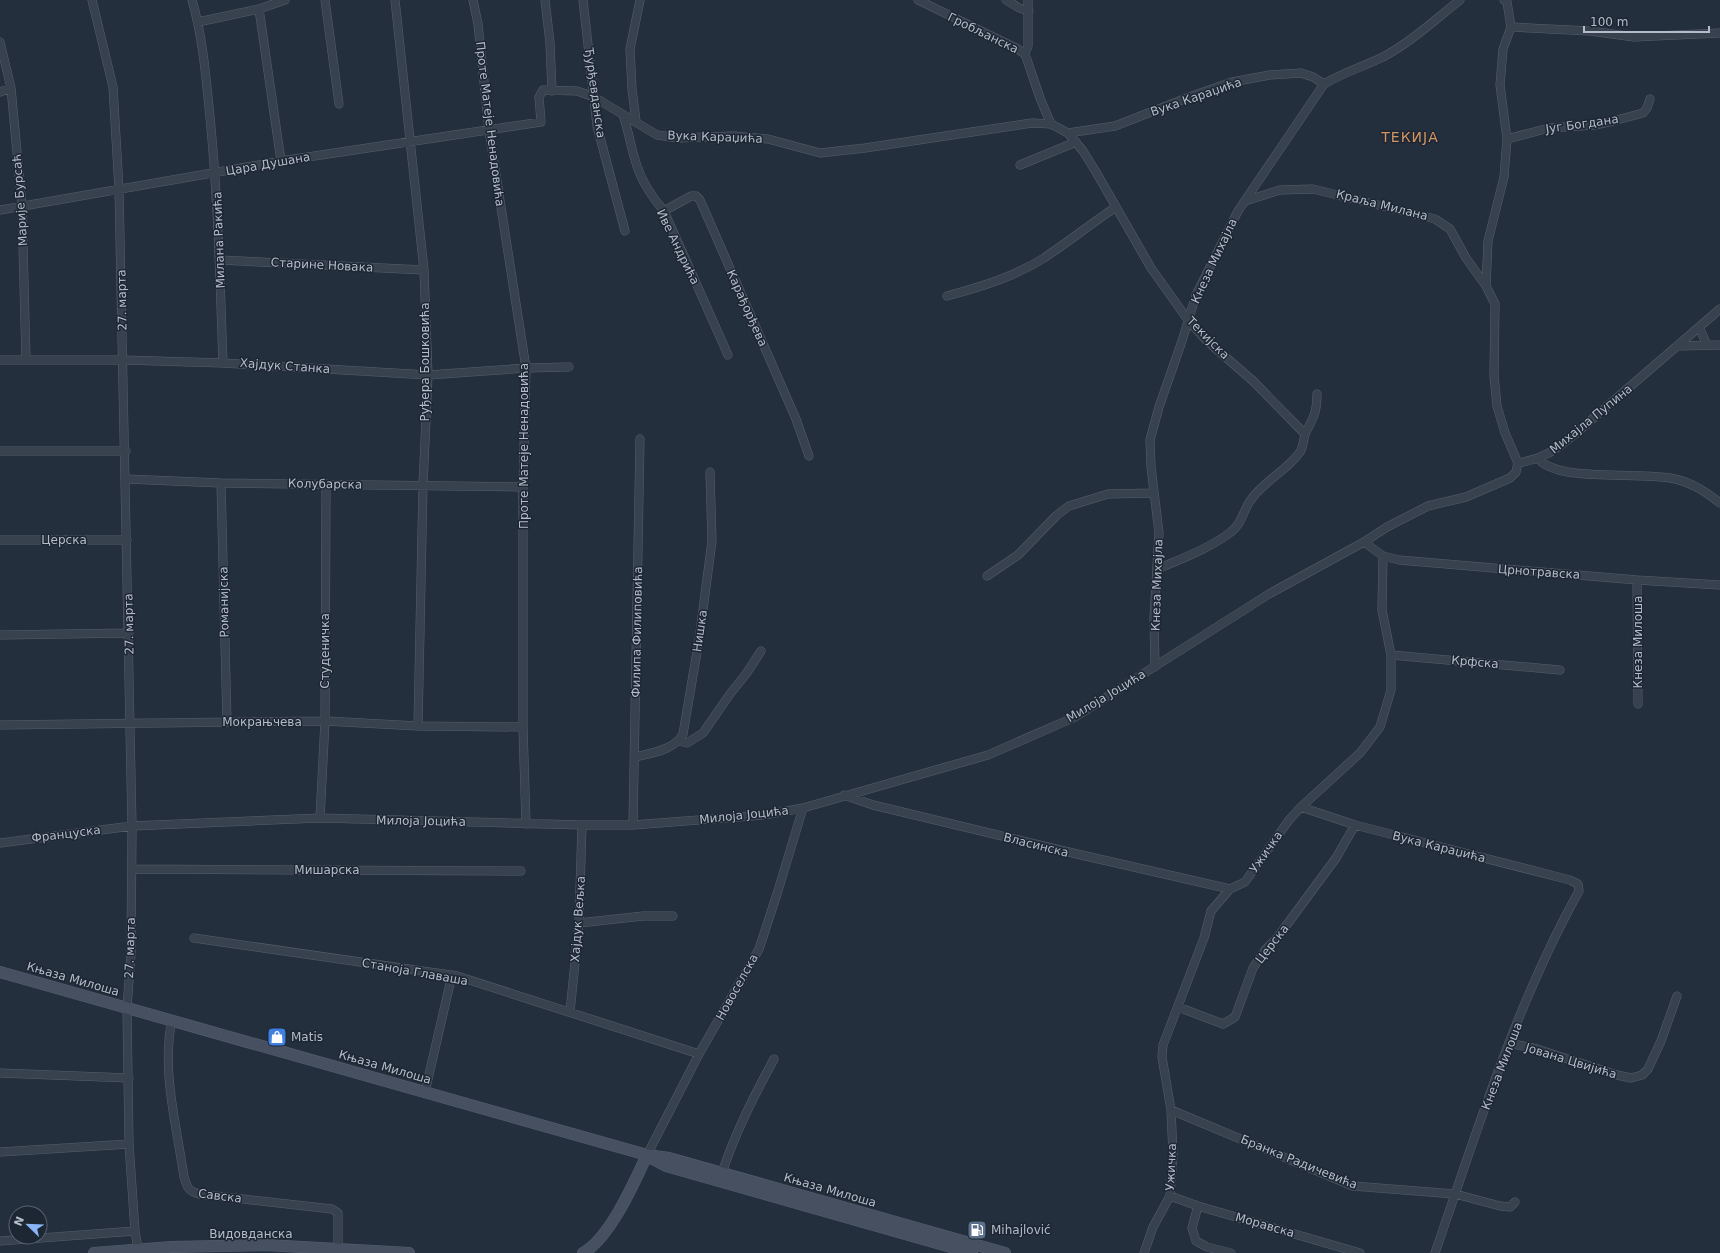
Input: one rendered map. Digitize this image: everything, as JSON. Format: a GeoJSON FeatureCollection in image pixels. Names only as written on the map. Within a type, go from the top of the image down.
{"type":"FeatureCollection","features":[{"type":"Feature","properties":{"kind":"main road","name":"Књаза Милоша"},"geometry":{"type":"LineString","coordinates":[[0,972],[647,1155],[662,1157],[722,1173],[1005,1253]]}},
{"type":"Feature","properties":{"kind":"main road","name":"Књаза Милоша"},"geometry":{"type":"LineString","coordinates":[[647,1155],[666,1166],[972,1253]]}},
{"type":"Feature","properties":{"kind":"main road"},"geometry":{"type":"LineString","coordinates":[[584,1253],[598,1240],[616,1214],[631,1189],[647,1155]]}},
{"type":"Feature","properties":{"kind":"main road","name":"Видовданска"},"geometry":{"type":"LineString","coordinates":[[94,1253],[248,1245],[409,1253]]}},
{"type":"Feature","properties":{"kind":"street","name":"27. марта"},"geometry":{"type":"LineString","coordinates":[[92,0],[113,87],[119,188],[126,451],[132,826],[131,954],[127,1008],[129,1144],[135,1231],[138,1250]]}},
{"type":"Feature","properties":{"kind":"street","name":"Милана Ракића"},"geometry":{"type":"LineString","coordinates":[[192,0],[198,22],[206,79],[216,173],[220,260],[222,363]]}},
{"type":"Feature","properties":{"kind":"street"},"geometry":{"type":"LineString","coordinates":[[198,22],[259,9],[285,0]]}},
{"type":"Feature","properties":{"kind":"street"},"geometry":{"type":"LineString","coordinates":[[325,0],[339,104]]}},
{"type":"Feature","properties":{"kind":"street","name":"Руђера Бошковића"},"geometry":{"type":"LineString","coordinates":[[395,0],[424,270],[428,375],[423,485],[418,726]]}},
{"type":"Feature","properties":{"kind":"street","name":"Проте Матеје Ненадовића"},"geometry":{"type":"LineString","coordinates":[[473,0],[478,24],[489,130],[526,368],[523,487],[523,727],[526,824]]}},
{"type":"Feature","properties":{"kind":"street"},"geometry":{"type":"LineString","coordinates":[[545,0],[550,43],[552,91]]}},
{"type":"Feature","properties":{"kind":"street","name":"Ђурђевданска"},"geometry":{"type":"LineString","coordinates":[[583,0],[597,126],[625,231]]}},
{"type":"Feature","properties":{"kind":"street"},"geometry":{"type":"LineString","coordinates":[[636,121],[632,89],[630,49],[640,0]]}},
{"type":"Feature","properties":{"kind":"street","name":"Гробљанска"},"geometry":{"type":"LineString","coordinates":[[918,0],[1016,48],[1025,54],[1040,98],[1051,124]]}},
{"type":"Feature","properties":{"kind":"street"},"geometry":{"type":"LineString","coordinates":[[1006,0],[1019,8],[1029,11]]}},
{"type":"Feature","properties":{"kind":"street"},"geometry":{"type":"LineString","coordinates":[[1025,54],[1028,46],[1028,0]]}},
{"type":"Feature","properties":{"kind":"street","name":"Кнеза Михајла"},"geometry":{"type":"LineString","coordinates":[[1155,667],[1154,618],[1159,533],[1150,440],[1159,407],[1196,295],[1238,211],[1324,84],[1398,48],[1460,0]]}},
{"type":"Feature","properties":{"kind":"street"},"geometry":{"type":"LineString","coordinates":[[1486,286],[1488,241],[1504,177],[1507,139],[1500,85],[1503,49],[1511,27],[1507,2],[1504,0]]}},
{"type":"Feature","properties":{"kind":"street"},"geometry":{"type":"LineString","coordinates":[[259,9],[281,161]]}},
{"type":"Feature","properties":{"kind":"street"},"geometry":{"type":"LineString","coordinates":[[1511,27],[1590,31],[1634,37],[1720,33]]}},
{"type":"Feature","properties":{"kind":"street","name":"Марије Бурсаћ"},"geometry":{"type":"LineString","coordinates":[[0,42],[11,88],[22,206],[26,360]]}},
{"type":"Feature","properties":{"kind":"street","name":"Вука Караџића"},"geometry":{"type":"LineString","coordinates":[[1068,132],[1115,126],[1232,82],[1270,75],[1301,73],[1313,77],[1324,84]]}},
{"type":"Feature","properties":{"kind":"street"},"geometry":{"type":"LineString","coordinates":[[0,92],[11,88]]}},
{"type":"Feature","properties":{"kind":"street","name":"Цара Душана"},"geometry":{"type":"LineString","coordinates":[[0,210],[119,188],[281,161],[537,123],[541,122],[539,97],[542,91],[552,91]]}},
{"type":"Feature","properties":{"kind":"street","name":"Вука Караџића"},"geometry":{"type":"LineString","coordinates":[[552,91],[577,91],[594,97],[657,135],[678,138],[734,136],[768,139],[820,153],[865,148],[1032,123],[1051,124]]}},
{"type":"Feature","properties":{"kind":"street","name":"Југ Богдана"},"geometry":{"type":"LineString","coordinates":[[1507,139],[1549,128],[1595,125],[1643,113],[1647,108],[1650,99]]}},
{"type":"Feature","properties":{"kind":"street","name":"Иве Андрића"},"geometry":{"type":"LineString","coordinates":[[622,115],[629,134],[637,166],[654,199],[664,211],[728,355]]}},
{"type":"Feature","properties":{"kind":"street"},"geometry":{"type":"LineString","coordinates":[[1051,124],[1068,132]]}},
{"type":"Feature","properties":{"kind":"street","name":"Текијска"},"geometry":{"type":"LineString","coordinates":[[1068,132],[1083,151],[1151,268],[1188,320],[1206,340],[1253,381],[1305,434]]}},
{"type":"Feature","properties":{"kind":"street"},"geometry":{"type":"LineString","coordinates":[[1020,165],[1076,142]]}},
{"type":"Feature","properties":{"kind":"street","name":"Краља Милана"},"geometry":{"type":"LineString","coordinates":[[1245,201],[1280,190],[1313,189],[1435,219],[1450,229],[1466,258],[1486,286],[1495,304],[1494,376],[1497,406],[1505,433],[1518,464]]}},
{"type":"Feature","properties":{"kind":"street","name":"Карађорђева"},"geometry":{"type":"LineString","coordinates":[[664,211],[691,196],[696,196],[700,200],[796,419],[809,456]]}},
{"type":"Feature","properties":{"kind":"street"},"geometry":{"type":"LineString","coordinates":[[947,296],[976,288],[1016,273],[1043,258],[1116,206]]}},
{"type":"Feature","properties":{"kind":"street","name":"Старине Новака"},"geometry":{"type":"LineString","coordinates":[[220,260],[424,270]]}},
{"type":"Feature","properties":{"kind":"street","name":"Михајла Пупина"},"geometry":{"type":"LineString","coordinates":[[1518,464],[1539,459],[1552,452],[1575,434],[1720,308]]}},
{"type":"Feature","properties":{"kind":"street"},"geometry":{"type":"LineString","coordinates":[[1699,327],[1708,345]]}},
{"type":"Feature","properties":{"kind":"street"},"geometry":{"type":"LineString","coordinates":[[1677,346],[1720,345]]}},
{"type":"Feature","properties":{"kind":"street","name":"Хајдук Станка"},"geometry":{"type":"LineString","coordinates":[[0,360],[123,360],[222,363],[428,375],[526,368],[569,367]]}},
{"type":"Feature","properties":{"kind":"street"},"geometry":{"type":"LineString","coordinates":[[1158,569],[1206,547],[1233,531],[1243,518],[1250,501],[1266,484],[1293,462],[1301,450],[1305,434],[1317,409],[1317,394]]}},
{"type":"Feature","properties":{"kind":"street","name":"Филипа Филиповића"},"geometry":{"type":"LineString","coordinates":[[633,825],[640,439]]}},
{"type":"Feature","properties":{"kind":"street"},"geometry":{"type":"LineString","coordinates":[[0,451],[126,451]]}},
{"type":"Feature","properties":{"kind":"street"},"geometry":{"type":"LineString","coordinates":[[1539,459],[1543,464],[1576,473],[1650,475],[1675,479],[1702,488],[1720,503]]}},
{"type":"Feature","properties":{"kind":"street"},"geometry":{"type":"LineString","coordinates":[[1364,542],[1387,527],[1428,506],[1466,497],[1510,478],[1516,472],[1518,464]]}},
{"type":"Feature","properties":{"kind":"street","name":"Нишка"},"geometry":{"type":"LineString","coordinates":[[680,741],[683,734],[699,640],[712,541],[710,472]]}},
{"type":"Feature","properties":{"kind":"street","name":"Колубарска"},"geometry":{"type":"LineString","coordinates":[[126,478],[221,483],[523,487]]}},
{"type":"Feature","properties":{"kind":"street","name":"Романијска"},"geometry":{"type":"LineString","coordinates":[[221,483],[227,722]]}},
{"type":"Feature","properties":{"kind":"street","name":"Студеничка"},"geometry":{"type":"LineString","coordinates":[[320,818],[325,721],[326,484]]}},
{"type":"Feature","properties":{"kind":"street"},"geometry":{"type":"LineString","coordinates":[[987,576],[1018,555],[1057,515],[1069,506],[1108,494],[1154,492]]}},
{"type":"Feature","properties":{"kind":"street","name":"Церска"},"geometry":{"type":"LineString","coordinates":[[0,540],[127,540]]}},
{"type":"Feature","properties":{"kind":"street","name":"Црнотравска"},"geometry":{"type":"LineString","coordinates":[[1364,542],[1383,556],[1399,560],[1449,566],[1720,585]]}},
{"type":"Feature","properties":{"kind":"street","name":"Милоја Јоцића"},"geometry":{"type":"LineString","coordinates":[[132,826],[320,818],[526,824],[633,825],[764,815],[803,808],[844,795],[988,756],[1076,717],[1269,594],[1364,542]]}},
{"type":"Feature","properties":{"kind":"street","name":"Ужичка"},"geometry":{"type":"LineString","coordinates":[[1144,1253],[1153,1227],[1170,1196],[1173,1154],[1171,1110],[1162,1057],[1163,1045],[1204,938],[1211,910],[1230,889],[1245,882],[1289,820],[1301,807],[1360,753],[1380,727],[1391,690],[1391,655],[1382,610],[1383,556]]}},
{"type":"Feature","properties":{"kind":"street","name":"Кнеза Милоша"},"geometry":{"type":"LineString","coordinates":[[1637,580],[1638,704]]}},
{"type":"Feature","properties":{"kind":"street"},"geometry":{"type":"LineString","coordinates":[[0,635],[129,633]]}},
{"type":"Feature","properties":{"kind":"street"},"geometry":{"type":"LineString","coordinates":[[635,757],[662,750],[680,741],[687,743],[703,733],[761,651]]}},
{"type":"Feature","properties":{"kind":"street","name":"Крфска"},"geometry":{"type":"LineString","coordinates":[[1391,655],[1560,670]]}},
{"type":"Feature","properties":{"kind":"street","name":"Мокрањчева"},"geometry":{"type":"LineString","coordinates":[[0,724],[325,721],[418,726],[523,727]]}},
{"type":"Feature","properties":{"kind":"street","name":"Власинска"},"geometry":{"type":"LineString","coordinates":[[844,795],[880,807],[1230,889]]}},
{"type":"Feature","properties":{"kind":"street","name":"Вука Караџића"},"geometry":{"type":"LineString","coordinates":[[1301,807],[1355,825],[1570,880],[1578,884]]}},
{"type":"Feature","properties":{"kind":"street","name":"Новоселска"},"geometry":{"type":"LineString","coordinates":[[647,1155],[699,1054],[759,949],[803,808]]}},
{"type":"Feature","properties":{"kind":"street","name":"Хајдук Вељка"},"geometry":{"type":"LineString","coordinates":[[570,1012],[579,923],[582,825]]}},
{"type":"Feature","properties":{"kind":"street","name":"Церска"},"geometry":{"type":"LineString","coordinates":[[1178,1007],[1224,1024],[1235,1017],[1253,968],[1264,950],[1277,938],[1336,858],[1355,825]]}},
{"type":"Feature","properties":{"kind":"street","name":"Француска"},"geometry":{"type":"LineString","coordinates":[[0,843],[132,826]]}},
{"type":"Feature","properties":{"kind":"street","name":"Мишарска"},"geometry":{"type":"LineString","coordinates":[[132,869],[521,871]]}},
{"type":"Feature","properties":{"kind":"street","name":"Кнеза Милоша"},"geometry":{"type":"LineString","coordinates":[[1435,1253],[1509,1043],[1553,939],[1579,891],[1578,884]]}},
{"type":"Feature","properties":{"kind":"street"},"geometry":{"type":"LineString","coordinates":[[579,923],[643,916],[673,916]]}},
{"type":"Feature","properties":{"kind":"street","name":"Станоја Главаша"},"geometry":{"type":"LineString","coordinates":[[194,938],[452,976],[570,1012],[699,1054]]}},
{"type":"Feature","properties":{"kind":"street"},"geometry":{"type":"LineString","coordinates":[[425,1092],[452,976]]}},
{"type":"Feature","properties":{"kind":"street","name":"Јована Цвијића"},"geometry":{"type":"LineString","coordinates":[[1509,1043],[1537,1049],[1617,1075],[1631,1078],[1642,1075],[1648,1070],[1677,996]]}},
{"type":"Feature","properties":{"kind":"street","name":"Савска"},"geometry":{"type":"LineString","coordinates":[[172,1020],[169,1034],[168,1068],[184,1177],[190,1192],[332,1208],[338,1213],[338,1249]]}},
{"type":"Feature","properties":{"kind":"street"},"geometry":{"type":"LineString","coordinates":[[722,1173],[730,1148],[747,1109],[774,1059]]}},
{"type":"Feature","properties":{"kind":"street"},"geometry":{"type":"LineString","coordinates":[[0,1073],[129,1078]]}},
{"type":"Feature","properties":{"kind":"street","name":"Бранка Радичевића"},"geometry":{"type":"LineString","coordinates":[[1171,1110],[1353,1186],[1455,1194],[1500,1206],[1510,1207],[1515,1202]]}},
{"type":"Feature","properties":{"kind":"street"},"geometry":{"type":"LineString","coordinates":[[0,1152],[129,1144]]}},
{"type":"Feature","properties":{"kind":"street","name":"Моравска"},"geometry":{"type":"LineString","coordinates":[[1170,1196],[1198,1206],[1360,1253]]}},
{"type":"Feature","properties":{"kind":"street"},"geometry":{"type":"LineString","coordinates":[[1198,1206],[1192,1228],[1196,1241],[1207,1247],[1231,1253]]}},
{"type":"Feature","properties":{"kind":"street"},"geometry":{"type":"LineString","coordinates":[[0,1241],[135,1231]]}},
{"type":"Feature","properties":{"kind":"place","name":"Matis"},"geometry":{"type":"Point","coordinates":[277,1037]}},
{"type":"Feature","properties":{"kind":"place","name":"Mihajlović"},"geometry":{"type":"Point","coordinates":[977,1230]}},
{"type":"Feature","properties":{"kind":"district","name":"ТЕКИЈА"},"geometry":{"type":"Point","coordinates":[1410,137]}}]}
